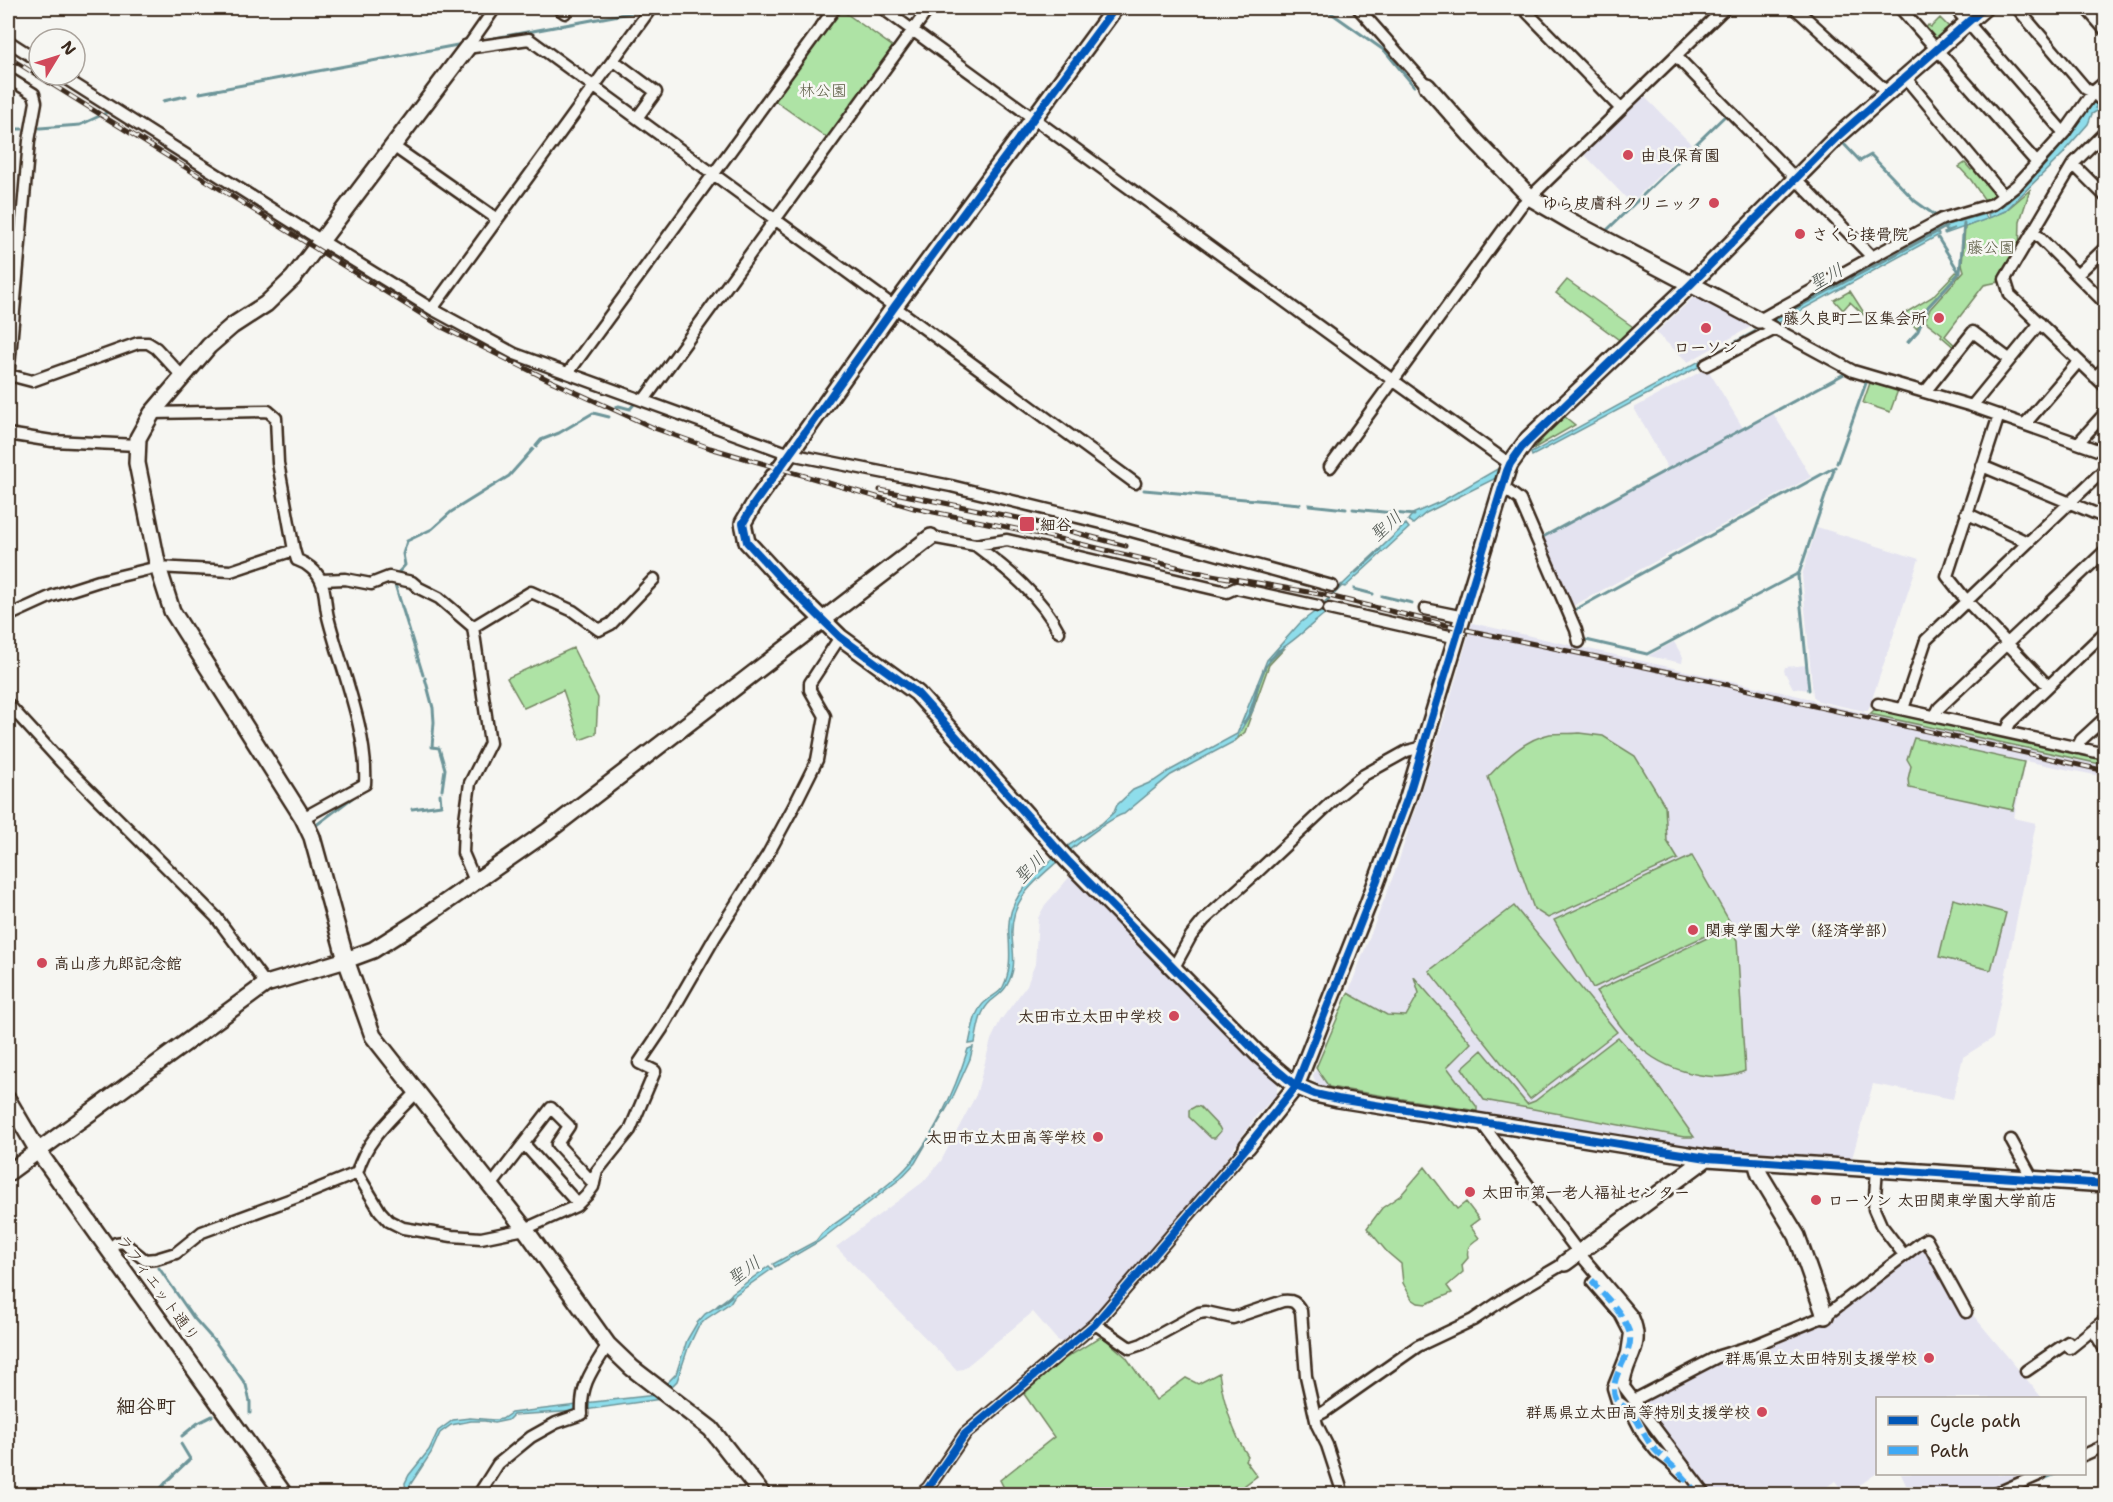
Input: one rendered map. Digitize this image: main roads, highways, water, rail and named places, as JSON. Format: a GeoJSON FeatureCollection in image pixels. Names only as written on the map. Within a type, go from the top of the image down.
{"type":"FeatureCollection","features":[{"type":"Feature","properties":{"kind":"water"},"geometry":{"type":"Polygon","coordinates":[[[2093,99],[2098,104],[2095,108],[2100,109],[2092,114],[2088,124],[2064,153],[2005,211],[1989,218],[1988,214],[2015,195],[2046,164],[2093,99]]]}},
{"type":"Feature","properties":{"kind":"water"},"geometry":{"type":"Polygon","coordinates":[[[1985,214],[1987,219],[1944,233],[1955,228],[1946,231],[1943,226],[1985,214]]]}},
{"type":"Feature","properties":{"kind":"water"},"geometry":{"type":"Polygon","coordinates":[[[1936,230],[1939,235],[1778,323],[1773,320],[1910,247],[1936,230]]]}},
{"type":"Feature","properties":{"kind":"water"},"geometry":{"type":"Polygon","coordinates":[[[1760,328],[1766,331],[1532,456],[1531,453],[1760,328]]]}},
{"type":"Feature","properties":{"kind":"water"},"geometry":{"type":"Polygon","coordinates":[[[1499,468],[1502,475],[1426,513],[1413,524],[1408,520],[1410,515],[1442,501],[1499,468]]]}},
{"type":"Feature","properties":{"kind":"water"},"geometry":{"type":"Polygon","coordinates":[[[1406,524],[1409,528],[1345,587],[1341,586],[1406,524]]]}},
{"type":"Feature","properties":{"kind":"water"},"geometry":{"type":"Polygon","coordinates":[[[1317,610],[1327,612],[1288,645],[1278,650],[1266,666],[1246,721],[1235,741],[1171,775],[1124,814],[1104,825],[1067,853],[1063,849],[1101,824],[1133,790],[1154,781],[1237,734],[1267,660],[1300,623],[1317,610]]]}},
{"type":"Feature","properties":{"kind":"water"},"geometry":{"type":"Polygon","coordinates":[[[1055,857],[1058,861],[1032,885],[1019,902],[1012,923],[1014,961],[1010,979],[1004,990],[987,1005],[980,1020],[975,1043],[969,1044],[978,1011],[985,1002],[1002,989],[1006,981],[1009,962],[1009,924],[1015,901],[1028,883],[1055,857]]]}},
{"type":"Feature","properties":{"kind":"water"},"geometry":{"type":"Polygon","coordinates":[[[973,1047],[951,1101],[915,1163],[900,1179],[818,1242],[775,1267],[773,1264],[816,1241],[822,1233],[872,1197],[912,1162],[941,1116],[968,1049],[973,1047]]]}},
{"type":"Feature","properties":{"kind":"water"},"geometry":{"type":"Polygon","coordinates":[[[769,1266],[772,1269],[735,1295],[730,1303],[698,1327],[677,1381],[668,1390],[664,1386],[676,1374],[687,1340],[697,1323],[705,1314],[727,1300],[732,1293],[769,1266]]]}},
{"type":"Feature","properties":{"kind":"water"},"geometry":{"type":"Polygon","coordinates":[[[656,1395],[661,1399],[585,1410],[585,1403],[656,1395]]]}},
{"type":"Feature","properties":{"kind":"water"},"geometry":{"type":"Polygon","coordinates":[[[577,1405],[578,1411],[513,1415],[508,1420],[494,1423],[471,1421],[451,1425],[440,1433],[431,1453],[410,1485],[411,1494],[406,1494],[405,1483],[409,1475],[429,1450],[438,1431],[453,1420],[470,1418],[494,1420],[502,1419],[511,1413],[577,1405]]]}},
{"type":"Feature","properties":{"kind":"waterway"},"geometry":{"type":"LineString","coordinates":[[911,23],[922,8]]}},
{"type":"Feature","properties":{"kind":"waterway"},"geometry":{"type":"LineString","coordinates":[[1324,8],[1385,51],[1414,86]]}},
{"type":"Feature","properties":{"kind":"waterway"},"geometry":{"type":"LineString","coordinates":[[484,40],[646,10]]}},
{"type":"Feature","properties":{"kind":"waterway"},"geometry":{"type":"LineString","coordinates":[[855,101],[906,30]]}},
{"type":"Feature","properties":{"kind":"waterway"},"geometry":{"type":"LineString","coordinates":[[200,93],[463,44]]}},
{"type":"Feature","properties":{"kind":"waterway"},"geometry":{"type":"LineString","coordinates":[[163,101],[186,96]]}},
{"type":"Feature","properties":{"kind":"waterway"},"geometry":{"type":"LineString","coordinates":[[817,154],[852,105]]}},
{"type":"Feature","properties":{"kind":"waterway"},"geometry":{"type":"LineString","coordinates":[[40,128],[80,125],[106,113]]}},
{"type":"Feature","properties":{"kind":"waterway"},"geometry":{"type":"LineString","coordinates":[[1607,230],[1728,113]]}},
{"type":"Feature","properties":{"kind":"waterway"},"geometry":{"type":"LineString","coordinates":[[8,129],[22,129]]}},
{"type":"Feature","properties":{"kind":"waterway"},"geometry":{"type":"LineString","coordinates":[[1842,142],[1860,161],[1871,155],[1915,201],[1936,216]]}},
{"type":"Feature","properties":{"kind":"waterway"},"geometry":{"type":"LineString","coordinates":[[1908,342],[1918,331],[1928,307],[1960,272],[1964,223]]}},
{"type":"Feature","properties":{"kind":"waterway","name":"聖川"},"geometry":{"type":"LineString","coordinates":[[1778,318],[1946,227]]}},
{"type":"Feature","properties":{"kind":"waterway"},"geometry":{"type":"LineString","coordinates":[[1938,238],[1959,272]]}},
{"type":"Feature","properties":{"kind":"waterway"},"geometry":{"type":"LineString","coordinates":[[640,395],[704,309]]}},
{"type":"Feature","properties":{"kind":"waterway"},"geometry":{"type":"LineString","coordinates":[[1542,541],[1541,538],[1846,373]]}},
{"type":"Feature","properties":{"kind":"waterway"},"geometry":{"type":"LineString","coordinates":[[1837,463],[1866,383]]}},
{"type":"Feature","properties":{"kind":"waterway"},"geometry":{"type":"LineString","coordinates":[[616,407],[630,409],[635,403]]}},
{"type":"Feature","properties":{"kind":"waterway"},"geometry":{"type":"LineString","coordinates":[[536,446],[541,440],[559,433],[593,413],[609,417]]}},
{"type":"Feature","properties":{"kind":"waterway"},"geometry":{"type":"LineString","coordinates":[[396,575],[405,565],[403,554],[407,541],[432,529],[451,512],[509,476],[533,449]]}},
{"type":"Feature","properties":{"kind":"waterway"},"geometry":{"type":"LineString","coordinates":[[1573,611],[1835,467]]}},
{"type":"Feature","properties":{"kind":"waterway"},"geometry":{"type":"LineString","coordinates":[[1809,690],[1798,576],[1834,470]]}},
{"type":"Feature","properties":{"kind":"waterway"},"geometry":{"type":"LineString","coordinates":[[1144,490],[1300,504]]}},
{"type":"Feature","properties":{"kind":"waterway"},"geometry":{"type":"LineString","coordinates":[[1309,505],[1346,509]]}},
{"type":"Feature","properties":{"kind":"waterway"},"geometry":{"type":"LineString","coordinates":[[1353,509],[1414,515]]}},
{"type":"Feature","properties":{"kind":"waterway","name":"聖川"},"geometry":{"type":"LineString","coordinates":[[1356,572],[1380,550]]}},
{"type":"Feature","properties":{"kind":"waterway"},"geometry":{"type":"LineString","coordinates":[[1586,640],[1647,654],[1799,573]]}},
{"type":"Feature","properties":{"kind":"waterway"},"geometry":{"type":"LineString","coordinates":[[394,581],[423,675]]}},
{"type":"Feature","properties":{"kind":"waterway","name":"聖川"},"geometry":{"type":"LineString","coordinates":[[1320,608],[1342,585]]}},
{"type":"Feature","properties":{"kind":"waterway"},"geometry":{"type":"LineString","coordinates":[[1354,589],[1373,594]]}},
{"type":"Feature","properties":{"kind":"waterway"},"geometry":{"type":"LineString","coordinates":[[1382,596],[1412,603]]}},
{"type":"Feature","properties":{"kind":"waterway"},"geometry":{"type":"LineString","coordinates":[[1574,612],[1578,621]]}},
{"type":"Feature","properties":{"kind":"waterway","name":"聖川"},"geometry":{"type":"LineString","coordinates":[[1270,660],[1283,648]]}},
{"type":"Feature","properties":{"kind":"waterway"},"geometry":{"type":"LineString","coordinates":[[425,678],[433,708],[432,747],[439,748],[445,769],[442,790]]}},
{"type":"Feature","properties":{"kind":"waterway","name":"聖川"},"geometry":{"type":"LineString","coordinates":[[1244,723],[1252,711],[1258,684]]}},
{"type":"Feature","properties":{"kind":"waterway"},"geometry":{"type":"LineString","coordinates":[[412,809],[441,805],[440,794]]}},
{"type":"Feature","properties":{"kind":"waterway"},"geometry":{"type":"LineString","coordinates":[[315,826],[356,795]]}},
{"type":"Feature","properties":{"kind":"waterway"},"geometry":{"type":"LineString","coordinates":[[159,1268],[193,1317],[217,1344],[246,1385],[250,1413]]}},
{"type":"Feature","properties":{"kind":"waterway","name":"聖川"},"geometry":{"type":"LineString","coordinates":[[718,1306],[731,1296]]}},
{"type":"Feature","properties":{"kind":"waterway"},"geometry":{"type":"LineString","coordinates":[[182,1436],[198,1423],[212,1416]]}},
{"type":"Feature","properties":{"kind":"waterway"},"geometry":{"type":"LineString","coordinates":[[156,1494],[190,1459],[181,1444]]}},
{"type":"Feature","properties":{"kind":"waterway"},"geometry":{"type":"LineString","coordinates":[[2009,1494],[2053,1475]]}},
{"type":"Feature","properties":{"kind":"railway"},"geometry":{"type":"LineString","coordinates":[[8,57],[442,327],[551,381],[654,428],[710,448],[914,508],[1026,531],[1206,574],[1325,595],[1467,630],[1712,681],[2106,771]]}},
{"type":"Feature","properties":{"kind":"railway"},"geometry":{"type":"LineString","coordinates":[[880,490],[1028,520],[1126,546]]}},
{"type":"Feature","properties":{"kind":"place","name":"由良保育園"},"geometry":{"type":"Point","coordinates":[1628,155]}},
{"type":"Feature","properties":{"kind":"place","name":"ゆら皮膚科クリニック"},"geometry":{"type":"Point","coordinates":[1714,203]}},
{"type":"Feature","properties":{"kind":"place","name":"さくら接骨院"},"geometry":{"type":"Point","coordinates":[1800,234]}},
{"type":"Feature","properties":{"kind":"place","name":"藤久良町二区集会所"},"geometry":{"type":"Point","coordinates":[1939,318]}},
{"type":"Feature","properties":{"kind":"place","name":"ローソン"},"geometry":{"type":"Point","coordinates":[1706,328]}},
{"type":"Feature","properties":{"kind":"place","name":"細谷"},"geometry":{"type":"Point","coordinates":[1027,524]}},
{"type":"Feature","properties":{"kind":"place","name":"関東学園大学（経済学部）"},"geometry":{"type":"Point","coordinates":[1693,930]}},
{"type":"Feature","properties":{"kind":"place","name":"高山彦九郎記念館"},"geometry":{"type":"Point","coordinates":[42,963]}},
{"type":"Feature","properties":{"kind":"place","name":"太田市立太田中学校"},"geometry":{"type":"Point","coordinates":[1174,1016]}},
{"type":"Feature","properties":{"kind":"place","name":"太田市立太田高等学校"},"geometry":{"type":"Point","coordinates":[1098,1137]}},
{"type":"Feature","properties":{"kind":"place","name":"太田市第一老人福祉センター"},"geometry":{"type":"Point","coordinates":[1470,1192]}},
{"type":"Feature","properties":{"kind":"place","name":"ローソン 太田関東学園大学前店"},"geometry":{"type":"Point","coordinates":[1816,1200]}},
{"type":"Feature","properties":{"kind":"place","name":"群馬県立太田特別支援学校"},"geometry":{"type":"Point","coordinates":[1929,1358]}},
{"type":"Feature","properties":{"kind":"place","name":"群馬県立太田高等特別支援学校"},"geometry":{"type":"Point","coordinates":[1762,1412]}},
{"type":"Feature","properties":{"kind":"district","name":"細谷町"},"geometry":{"type":"Point","coordinates":[146,1406]}},
{"type":"Feature","properties":{"kind":"park label","name":"林公園"},"geometry":{"type":"Point","coordinates":[823,90]}},
{"type":"Feature","properties":{"kind":"park label","name":"藤公園"},"geometry":{"type":"Point","coordinates":[1991,247]}}]}
